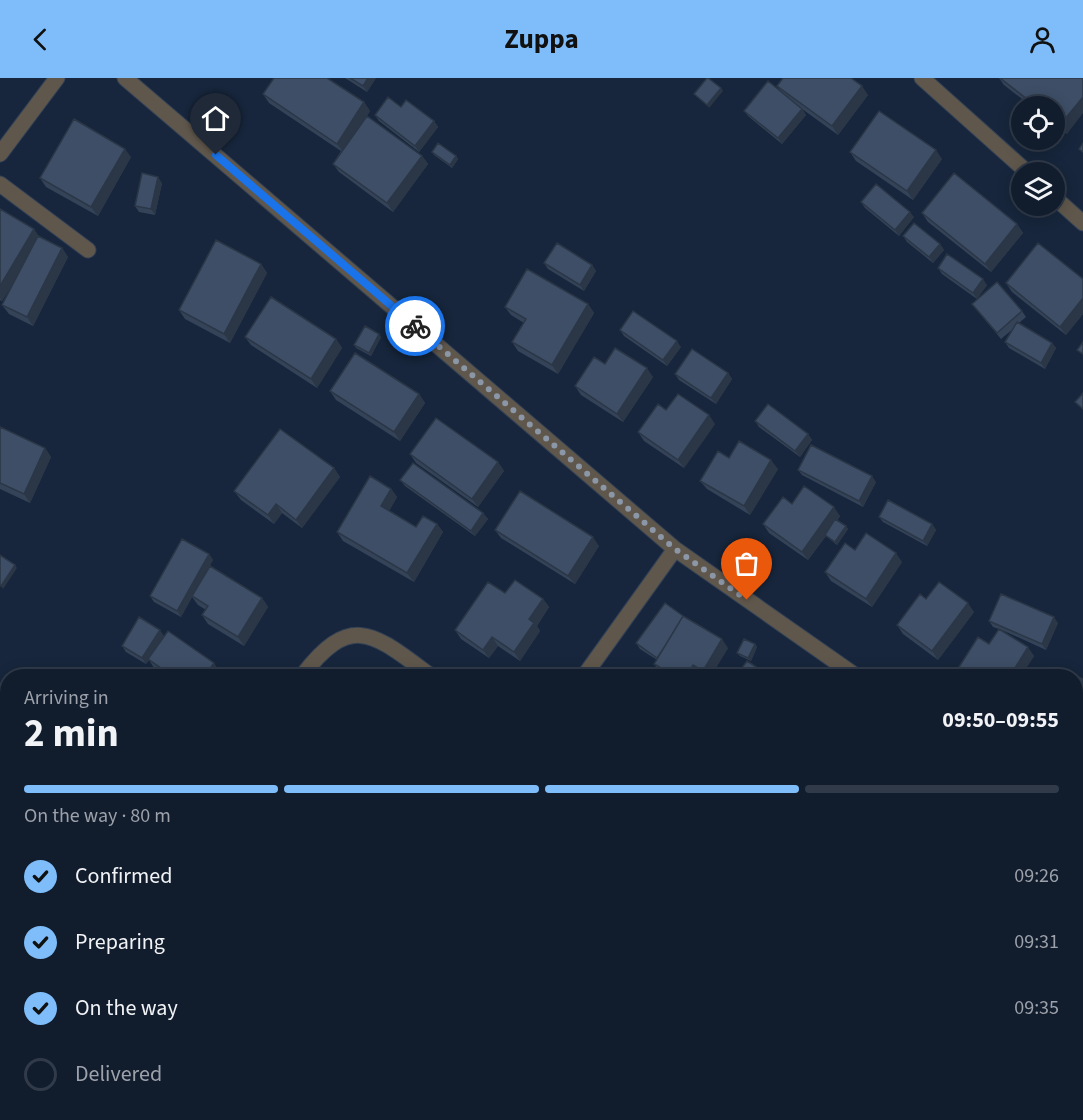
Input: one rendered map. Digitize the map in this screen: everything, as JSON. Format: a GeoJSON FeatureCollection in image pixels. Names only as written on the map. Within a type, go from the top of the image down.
{"type":"FeatureCollection","features":[{"type":"Feature","properties":{"kind":"street"},"geometry":{"type":"LineString","coordinates":[[0,154],[57,78]]}},
{"type":"Feature","properties":{"kind":"street"},"geometry":{"type":"LineString","coordinates":[[125,78],[675,549],[846,669]]}},
{"type":"Feature","properties":{"kind":"street"},"geometry":{"type":"LineString","coordinates":[[922,78],[1016,162]]}},
{"type":"Feature","properties":{"kind":"street"},"geometry":{"type":"LineString","coordinates":[[0,184],[88,250]]}},
{"type":"Feature","properties":{"kind":"street"},"geometry":{"type":"LineString","coordinates":[[1065,207],[1083,223]]}},
{"type":"Feature","properties":{"kind":"street"},"geometry":{"type":"LineString","coordinates":[[589,669],[675,549]]}},
{"type":"Feature","properties":{"kind":"street"},"geometry":{"type":"LineString","coordinates":[[308,669],[327,647],[343,636],[360,635],[380,640],[421,669]]}},
{"type":"Feature","properties":{"kind":"building"},"geometry":{"type":"Polygon","coordinates":[[[274,78],[327,78],[364,102],[337,144],[263,94],[274,78]]]}},
{"type":"Feature","properties":{"kind":"building"},"geometry":{"type":"Polygon","coordinates":[[[350,78],[368,78],[363,86],[350,78]]]}},
{"type":"Feature","properties":{"kind":"building"},"geometry":{"type":"Polygon","coordinates":[[[707,78],[721,88],[707,105],[694,94],[707,78]]]}},
{"type":"Feature","properties":{"kind":"building"},"geometry":{"type":"Polygon","coordinates":[[[783,78],[851,78],[862,86],[832,126],[777,86],[783,78]]]}},
{"type":"Feature","properties":{"kind":"building"},"geometry":{"type":"Polygon","coordinates":[[[1000,78],[1083,78],[1083,97],[1065,119],[1065,96],[1023,96],[1000,78]]]}},
{"type":"Feature","properties":{"kind":"building"},"geometry":{"type":"Polygon","coordinates":[[[768,81],[802,109],[778,138],[744,111],[768,81]]]}},
{"type":"Feature","properties":{"kind":"building"},"geometry":{"type":"Polygon","coordinates":[[[388,97],[401,107],[406,100],[434,121],[415,146],[375,115],[388,97]]]}},
{"type":"Feature","properties":{"kind":"building"},"geometry":{"type":"Polygon","coordinates":[[[879,111],[936,150],[907,191],[850,152],[879,111]]]}},
{"type":"Feature","properties":{"kind":"building"},"geometry":{"type":"Polygon","coordinates":[[[367,116],[422,156],[387,203],[333,164],[367,116]]]}},
{"type":"Feature","properties":{"kind":"building"},"geometry":{"type":"Polygon","coordinates":[[[74,119],[125,149],[91,207],[40,178],[74,119]]]}},
{"type":"Feature","properties":{"kind":"building"},"geometry":{"type":"Polygon","coordinates":[[[438,143],[456,156],[450,165],[432,152],[438,143]]]}},
{"type":"Feature","properties":{"kind":"building"},"geometry":{"type":"Polygon","coordinates":[[[142,173],[158,177],[151,209],[135,206],[142,173]]]}},
{"type":"Feature","properties":{"kind":"building"},"geometry":{"type":"Polygon","coordinates":[[[954,173],[1017,224],[985,264],[922,213],[954,173]]]}},
{"type":"Feature","properties":{"kind":"building"},"geometry":{"type":"Polygon","coordinates":[[[876,184],[910,212],[895,230],[861,202],[876,184]]]}},
{"type":"Feature","properties":{"kind":"building"},"geometry":{"type":"Polygon","coordinates":[[[0,209],[34,229],[0,286],[0,209]]]}},
{"type":"Feature","properties":{"kind":"building"},"geometry":{"type":"Polygon","coordinates":[[[914,223],[940,244],[929,257],[903,236],[914,223]]]}},
{"type":"Feature","properties":{"kind":"building"},"geometry":{"type":"Polygon","coordinates":[[[38,236],[62,248],[27,317],[2,305],[38,236]]]}},
{"type":"Feature","properties":{"kind":"building"},"geometry":{"type":"Polygon","coordinates":[[[216,240],[261,264],[224,334],[179,310],[216,240]]]}},
{"type":"Feature","properties":{"kind":"building"},"geometry":{"type":"Polygon","coordinates":[[[557,243],[592,265],[580,285],[544,263],[557,243]]]}},
{"type":"Feature","properties":{"kind":"building"},"geometry":{"type":"Polygon","coordinates":[[[1038,243],[1083,279],[1083,298],[1060,327],[1006,283],[1038,243]]]}},
{"type":"Feature","properties":{"kind":"building"},"geometry":{"type":"Polygon","coordinates":[[[947,254],[983,279],[973,293],[938,268],[947,254]]]}},
{"type":"Feature","properties":{"kind":"building"},"geometry":{"type":"Polygon","coordinates":[[[527,269],[588,304],[552,365],[512,342],[526,319],[505,307],[527,269]]]}},
{"type":"Feature","properties":{"kind":"building"},"geometry":{"type":"Polygon","coordinates":[[[997,282],[1022,311],[997,333],[972,304],[997,282]]]}},
{"type":"Feature","properties":{"kind":"building"},"geometry":{"type":"Polygon","coordinates":[[[271,297],[336,339],[311,379],[245,337],[271,297]]]}},
{"type":"Feature","properties":{"kind":"building"},"geometry":{"type":"Polygon","coordinates":[[[633,311],[677,341],[663,360],[620,330],[633,311]]]}},
{"type":"Feature","properties":{"kind":"building"},"geometry":{"type":"Polygon","coordinates":[[[1017,322],[1052,343],[1041,363],[1005,342],[1017,322]]]}},
{"type":"Feature","properties":{"kind":"building"},"geometry":{"type":"Polygon","coordinates":[[[365,326],[379,334],[369,353],[354,345],[365,326]]]}},
{"type":"Feature","properties":{"kind":"building"},"geometry":{"type":"Polygon","coordinates":[[[1083,342],[1083,354],[1077,350],[1083,342]]]}},
{"type":"Feature","properties":{"kind":"building"},"geometry":{"type":"Polygon","coordinates":[[[615,348],[647,368],[617,414],[575,386],[594,357],[605,364],[615,348]]]}},
{"type":"Feature","properties":{"kind":"building"},"geometry":{"type":"Polygon","coordinates":[[[692,349],[728,373],[711,398],[675,374],[692,349]]]}},
{"type":"Feature","properties":{"kind":"building"},"geometry":{"type":"Polygon","coordinates":[[[355,353],[419,394],[394,432],[330,391],[355,353]]]}},
{"type":"Feature","properties":{"kind":"building"},"geometry":{"type":"Polygon","coordinates":[[[1083,393],[1083,409],[1075,402],[1083,393]]]}},
{"type":"Feature","properties":{"kind":"building"},"geometry":{"type":"Polygon","coordinates":[[[678,394],[709,415],[678,460],[638,432],[658,404],[666,410],[678,394]]]}},
{"type":"Feature","properties":{"kind":"building"},"geometry":{"type":"Polygon","coordinates":[[[768,404],[808,434],[795,451],[755,421],[768,404]]]}},
{"type":"Feature","properties":{"kind":"building"},"geometry":{"type":"Polygon","coordinates":[[[436,418],[498,462],[472,499],[410,454],[436,418]]]}},
{"type":"Feature","properties":{"kind":"building"},"geometry":{"type":"Polygon","coordinates":[[[0,427],[45,448],[24,494],[0,483],[0,427]]]}},
{"type":"Feature","properties":{"kind":"building"},"geometry":{"type":"Polygon","coordinates":[[[280,429],[334,468],[296,520],[276,504],[268,515],[234,491],[280,429]]]}},
{"type":"Feature","properties":{"kind":"building"},"geometry":{"type":"Polygon","coordinates":[[[739,441],[771,460],[744,506],[700,481],[718,451],[729,458],[739,441]]]}},
{"type":"Feature","properties":{"kind":"building"},"geometry":{"type":"Polygon","coordinates":[[[811,445],[872,476],[859,501],[798,470],[811,445]]]}},
{"type":"Feature","properties":{"kind":"building"},"geometry":{"type":"Polygon","coordinates":[[[413,463],[483,513],[471,531],[400,480],[413,463]]]}},
{"type":"Feature","properties":{"kind":"building"},"geometry":{"type":"Polygon","coordinates":[[[370,476],[391,489],[381,506],[416,527],[423,516],[437,524],[407,573],[337,532],[370,476]]]}},
{"type":"Feature","properties":{"kind":"building"},"geometry":{"type":"Polygon","coordinates":[[[804,486],[834,507],[802,552],[763,524],[783,497],[792,504],[804,486]]]}},
{"type":"Feature","properties":{"kind":"building"},"geometry":{"type":"Polygon","coordinates":[[[520,491],[593,537],[568,576],[495,530],[520,491]]]}},
{"type":"Feature","properties":{"kind":"building"},"geometry":{"type":"Polygon","coordinates":[[[888,500],[932,524],[923,541],[879,517],[888,500]]]}},
{"type":"Feature","properties":{"kind":"building"},"geometry":{"type":"Polygon","coordinates":[[[835,519],[846,526],[835,542],[825,535],[835,519]]]}},
{"type":"Feature","properties":{"kind":"building"},"geometry":{"type":"Polygon","coordinates":[[[866,533],[896,553],[866,599],[825,572],[845,543],[855,550],[866,533]]]}},
{"type":"Feature","properties":{"kind":"building"},"geometry":{"type":"Polygon","coordinates":[[[182,539],[209,554],[177,611],[150,596],[182,539]]]}},
{"type":"Feature","properties":{"kind":"building"},"geometry":{"type":"Polygon","coordinates":[[[0,555],[15,565],[1,586],[0,585],[0,555]]]}},
{"type":"Feature","properties":{"kind":"building"},"geometry":{"type":"Polygon","coordinates":[[[210,566],[262,598],[238,637],[202,615],[208,606],[192,596],[210,566]]]}},
{"type":"Feature","properties":{"kind":"building"},"geometry":{"type":"Polygon","coordinates":[[[515,580],[543,599],[529,619],[534,623],[514,652],[492,637],[483,650],[455,630],[488,582],[505,593],[515,580]]]}},
{"type":"Feature","properties":{"kind":"building"},"geometry":{"type":"Polygon","coordinates":[[[939,582],[968,603],[932,651],[897,625],[920,594],[926,599],[939,582]]]}},
{"type":"Feature","properties":{"kind":"building"},"geometry":{"type":"Polygon","coordinates":[[[1001,594],[1054,617],[1042,644],[989,621],[1001,594]]]}},
{"type":"Feature","properties":{"kind":"building"},"geometry":{"type":"Polygon","coordinates":[[[665,603],[686,618],[683,616],[657,658],[636,643],[665,603]]]}},
{"type":"Feature","properties":{"kind":"building"},"geometry":{"type":"Polygon","coordinates":[[[683,616],[722,639],[704,669],[693,665],[691,669],[663,669],[654,664],[683,616]]]}},
{"type":"Feature","properties":{"kind":"building"},"geometry":{"type":"Polygon","coordinates":[[[139,617],[160,630],[142,658],[122,646],[139,617]]]}},
{"type":"Feature","properties":{"kind":"building"},"geometry":{"type":"Polygon","coordinates":[[[999,629],[1028,647],[1014,669],[962,669],[959,667],[978,637],[989,644],[999,629]]]}},
{"type":"Feature","properties":{"kind":"building"},"geometry":{"type":"Polygon","coordinates":[[[168,631],[214,663],[210,669],[162,669],[148,659],[168,631]]]}},
{"type":"Feature","properties":{"kind":"building"},"geometry":{"type":"Polygon","coordinates":[[[744,639],[755,644],[748,658],[737,653],[744,639]]]}},
{"type":"Feature","properties":{"kind":"building"},"geometry":{"type":"Polygon","coordinates":[[[747,661],[759,669],[741,669],[747,661]]]}},
{"type":"Feature","properties":{"kind":"way so far"},"geometry":{"type":"LineString","coordinates":[[415,326],[675,549],[747,600]]}},
{"type":"Feature","properties":{"kind":"route"},"geometry":{"type":"LineString","coordinates":[[216,155],[415,326]]}}]}
